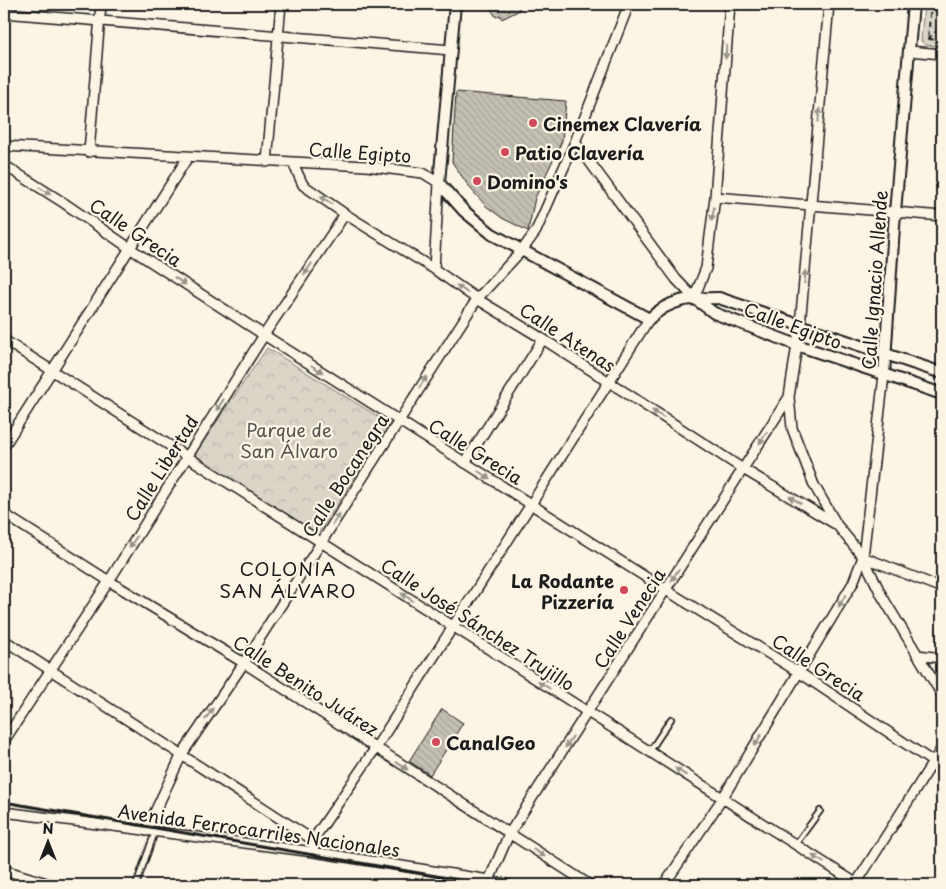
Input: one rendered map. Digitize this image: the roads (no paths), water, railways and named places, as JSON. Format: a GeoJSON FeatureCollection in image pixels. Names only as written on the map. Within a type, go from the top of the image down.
{"type":"FeatureCollection","features":[{"type":"Feature","properties":{"kind":"street"},"geometry":{"type":"LineString","coordinates":[[89,152],[101,4]]}},
{"type":"Feature","properties":{"kind":"street"},"geometry":{"type":"LineString","coordinates":[[267,162],[281,4]]}},
{"type":"Feature","properties":{"kind":"street"},"geometry":{"type":"LineString","coordinates":[[434,269],[439,183],[455,4]]}},
{"type":"Feature","properties":{"kind":"street","name":"Calle Bocanegra"},"geometry":{"type":"LineString","coordinates":[[150,831],[182,754],[244,663],[477,299],[523,249],[536,231],[575,142],[629,4]]}},
{"type":"Feature","properties":{"kind":"street"},"geometry":{"type":"LineString","coordinates":[[575,142],[676,279],[694,298],[706,268],[715,197],[730,4]]}},
{"type":"Feature","properties":{"kind":"street"},"geometry":{"type":"LineString","coordinates":[[829,4],[800,326],[789,397],[792,428],[814,485],[837,525],[863,557],[882,596],[942,695]]}},
{"type":"Feature","properties":{"kind":"street","name":"Calle Ignacio Allende"},"geometry":{"type":"LineString","coordinates":[[664,885],[722,799],[800,673],[853,583],[863,557],[886,355],[895,212],[913,4]]}},
{"type":"Feature","properties":{"kind":"street"},"geometry":{"type":"LineString","coordinates":[[4,13],[451,50]]}},
{"type":"Feature","properties":{"kind":"street"},"geometry":{"type":"LineString","coordinates":[[909,51],[942,54]]}},
{"type":"Feature","properties":{"kind":"street","name":"Calle Egipto"},"geometry":{"type":"LineString","coordinates":[[4,146],[404,169],[423,172],[439,183],[464,211],[492,234],[523,249],[649,319],[667,305],[694,298],[719,298],[942,373]]}},
{"type":"Feature","properties":{"kind":"street"},"geometry":{"type":"LineString","coordinates":[[4,446],[188,157]]}},
{"type":"Feature","properties":{"kind":"street","name":"Calle Atenas"},"geometry":{"type":"LineString","coordinates":[[293,163],[303,185],[345,214],[434,269],[477,299],[543,339],[743,469],[837,525]]}},
{"type":"Feature","properties":{"kind":"street","name":"Calle Grecia"},"geometry":{"type":"LineString","coordinates":[[4,165],[264,335],[800,673],[933,762]]}},
{"type":"Feature","properties":{"kind":"street"},"geometry":{"type":"LineString","coordinates":[[715,197],[942,216]]}},
{"type":"Feature","properties":{"kind":"street","name":"Calle Libertad"},"geometry":{"type":"LineString","coordinates":[[4,740],[109,581],[264,335],[345,214]]}},
{"type":"Feature","properties":{"kind":"street","name":"Calle Egipto"},"geometry":{"type":"LineString","coordinates":[[694,298],[714,313],[797,345],[942,394]]}},
{"type":"Feature","properties":{"kind":"street"},"geometry":{"type":"LineString","coordinates":[[314,852],[313,840],[375,749],[649,319]]}},
{"type":"Feature","properties":{"kind":"street"},"geometry":{"type":"LineString","coordinates":[[465,462],[543,339]]}},
{"type":"Feature","properties":{"kind":"street","name":"Calle José Sánchez Trujillo"},"geometry":{"type":"LineString","coordinates":[[4,340],[857,885]]}},
{"type":"Feature","properties":{"kind":"street","name":"Calle Venecia"},"geometry":{"type":"LineString","coordinates":[[488,883],[509,834],[789,397]]}},
{"type":"Feature","properties":{"kind":"street","name":"Calle Benito Juárez"},"geometry":{"type":"LineString","coordinates":[[4,514],[109,581],[244,663],[375,749],[590,885]]}},
{"type":"Feature","properties":{"kind":"street"},"geometry":{"type":"LineString","coordinates":[[863,557],[942,588]]}},
{"type":"Feature","properties":{"kind":"street"},"geometry":{"type":"LineString","coordinates":[[4,640],[313,840]]}},
{"type":"Feature","properties":{"kind":"street"},"geometry":{"type":"LineString","coordinates":[[917,655],[942,658]]}},
{"type":"Feature","properties":{"kind":"street"},"geometry":{"type":"LineString","coordinates":[[857,885],[942,748]]}},
{"type":"Feature","properties":{"kind":"street","name":"Avenida Ferrocarriles Nacionales"},"geometry":{"type":"LineString","coordinates":[[4,812],[314,852],[488,883],[509,885]]}},
{"type":"Feature","properties":{"kind":"street"},"geometry":{"type":"LineString","coordinates":[[4,870],[25,881],[53,885]]}},
{"type":"Feature","properties":{"kind":"lane"},"geometry":{"type":"LineString","coordinates":[[650,751],[671,719]]}},
{"type":"Feature","properties":{"kind":"lane"},"geometry":{"type":"LineString","coordinates":[[796,845],[820,811]]}},
{"type":"Feature","properties":{"kind":"lane"},"geometry":{"type":"LineString","coordinates":[[136,885],[150,831]]}},
{"type":"Feature","properties":{"kind":"railway"},"geometry":{"type":"LineString","coordinates":[[4,802],[489,885]]}},
{"type":"Feature","properties":{"kind":"place","name":"Cinemex Clavería"},"geometry":{"type":"Point","coordinates":[533,123]}},
{"type":"Feature","properties":{"kind":"place","name":"Patio Clavería"},"geometry":{"type":"Point","coordinates":[505,152]}},
{"type":"Feature","properties":{"kind":"place","name":"Domino's"},"geometry":{"type":"Point","coordinates":[477,181]}},
{"type":"Feature","properties":{"kind":"place","name":"La Rodante Pizzería"},"geometry":{"type":"Point","coordinates":[624,590]}},
{"type":"Feature","properties":{"kind":"place","name":"CanalGeo"},"geometry":{"type":"Point","coordinates":[436,742]}},
{"type":"Feature","properties":{"kind":"district","name":"COLONIA SAN ÁLVARO"},"geometry":{"type":"Point","coordinates":[288,579]}},
{"type":"Feature","properties":{"kind":"park label","name":"Parque de San Álvaro"},"geometry":{"type":"Point","coordinates":[289,439]}}]}
